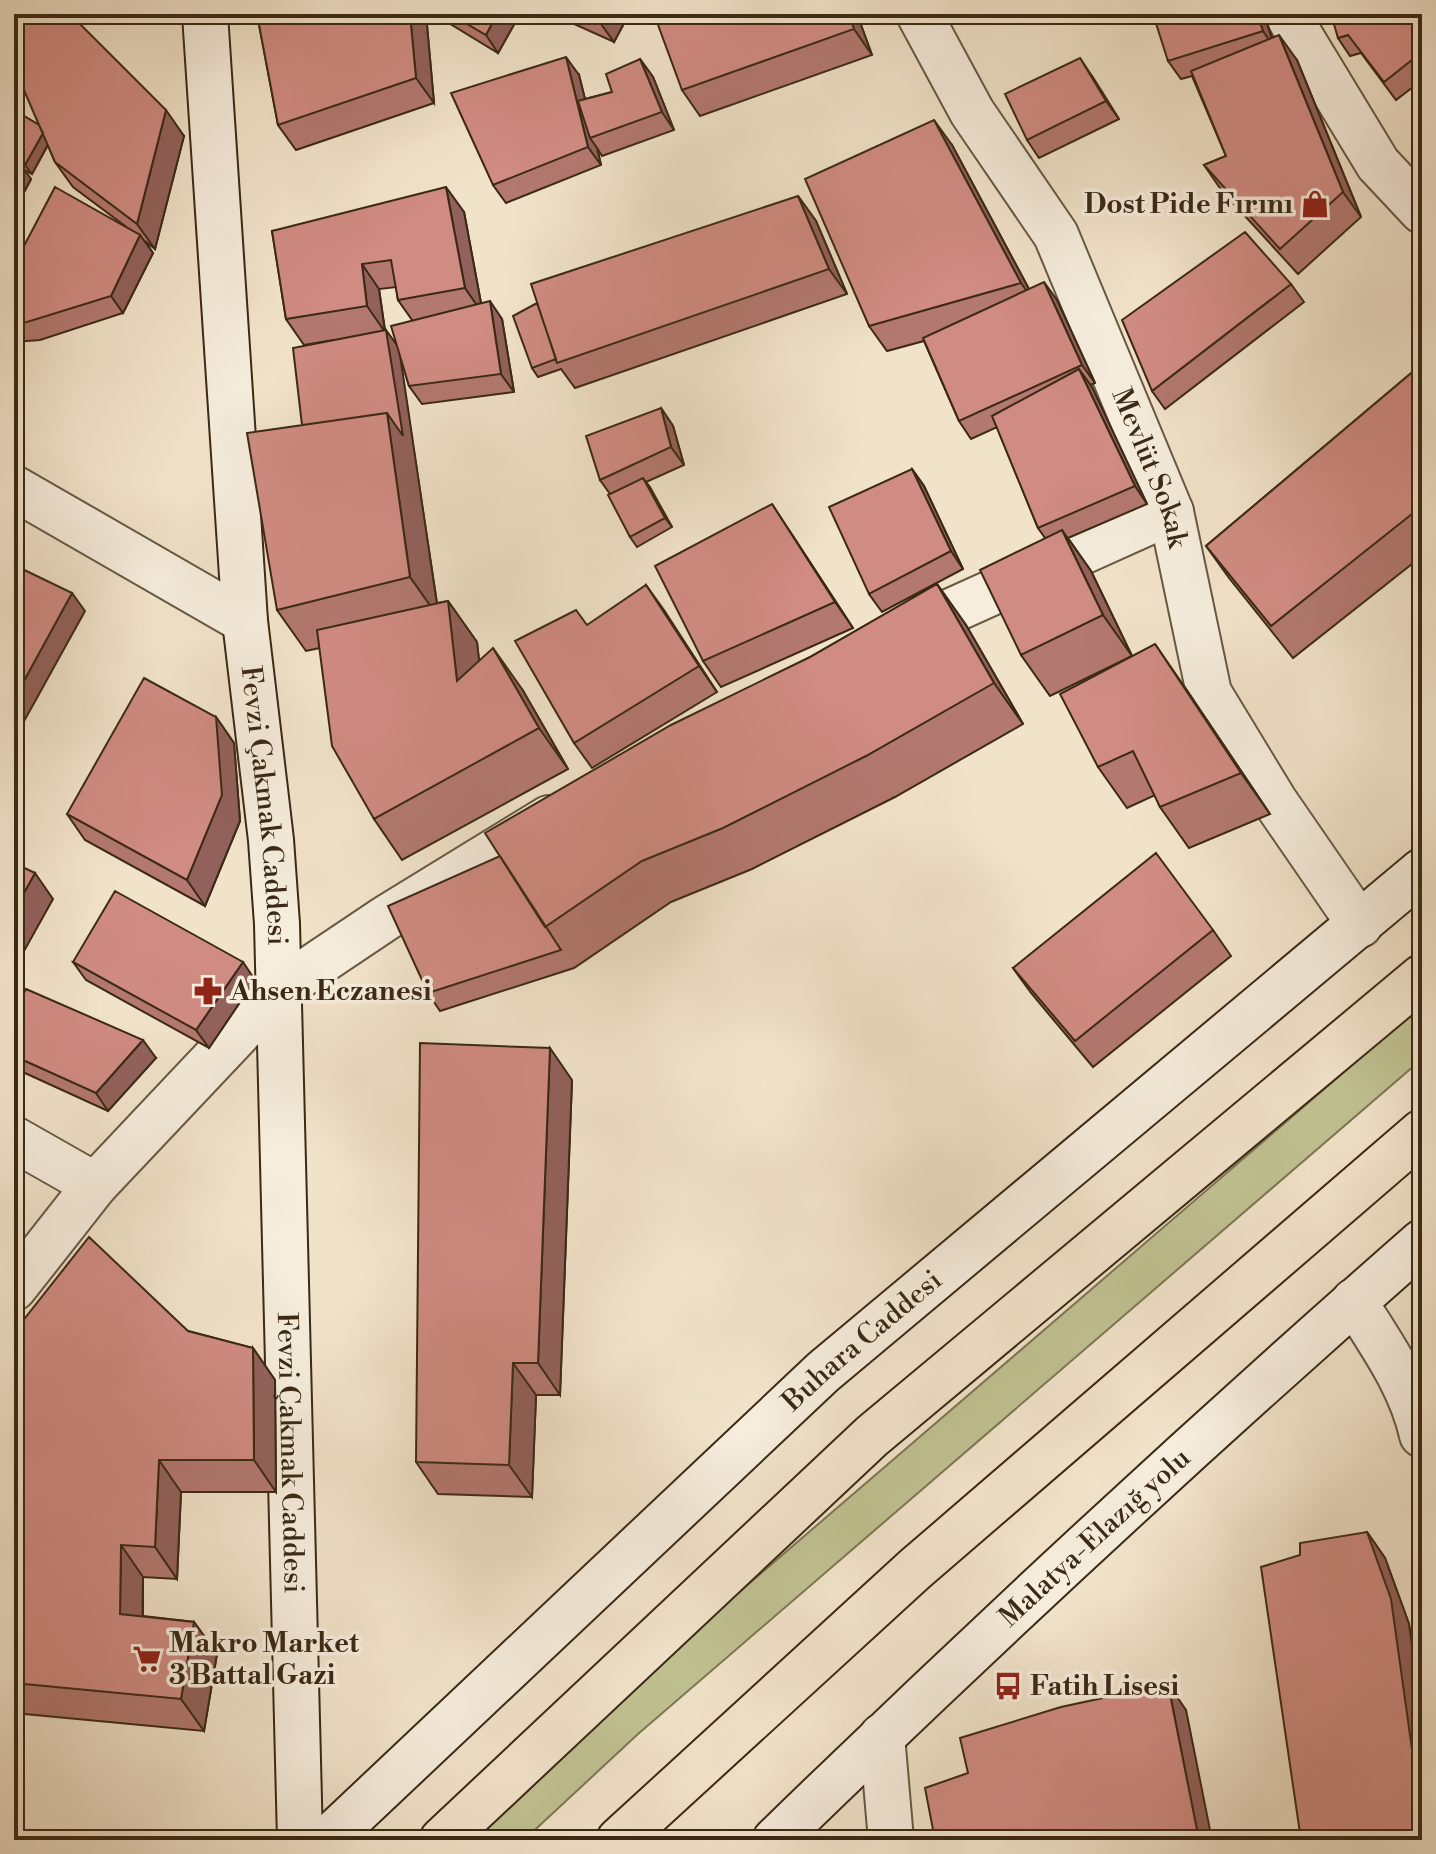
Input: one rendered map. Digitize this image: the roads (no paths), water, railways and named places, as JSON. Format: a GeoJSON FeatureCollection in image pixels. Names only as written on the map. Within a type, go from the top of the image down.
{"type":"FeatureCollection","features":[{"type":"Feature","properties":{"kind":"highway"},"geometry":{"type":"LineString","coordinates":[[442,1840],[872,1436],[1422,977]]}},
{"type":"Feature","properties":{"kind":"highway"},"geometry":{"type":"LineString","coordinates":[[619,1840],[915,1569],[1422,1132]]}},
{"type":"Feature","properties":{"kind":"street","name":"Mevlüt Sokak"},"geometry":{"type":"LineString","coordinates":[[919,14],[972,112],[1056,235],[1171,512],[1209,693],[1274,800],[1360,925]]}},
{"type":"Feature","properties":{"kind":"street"},"geometry":{"type":"LineString","coordinates":[[1287,14],[1378,164],[1422,211]]}},
{"type":"Feature","properties":{"kind":"street","name":"Fevzi Çakmak Caddesi"},"geometry":{"type":"LineString","coordinates":[[203,15],[245,621],[271,840],[280,989],[300,1840]]}},
{"type":"Feature","properties":{"kind":"street"},"geometry":{"type":"LineString","coordinates":[[14,488],[245,621]]}},
{"type":"Feature","properties":{"kind":"street"},"geometry":{"type":"LineString","coordinates":[[866,649],[1171,512]]}},
{"type":"Feature","properties":{"kind":"street"},"geometry":{"type":"LineString","coordinates":[[14,1288],[95,1185],[280,989],[399,909],[590,796]]}},
{"type":"Feature","properties":{"kind":"street","name":"Buhara Caddesi"},"geometry":{"type":"LineString","coordinates":[[327,1840],[823,1372],[1422,871]]}},
{"type":"Feature","properties":{"kind":"street"},"geometry":{"type":"LineString","coordinates":[[14,1139],[95,1185]]}},
{"type":"Feature","properties":{"kind":"street","name":"Malatya-Elazığ yolu"},"geometry":{"type":"LineString","coordinates":[[775,1840],[1208,1429],[1422,1242]]}},
{"type":"Feature","properties":{"kind":"street"},"geometry":{"type":"LineString","coordinates":[[1354,1301],[1398,1370],[1417,1412],[1422,1435]]}},
{"type":"Feature","properties":{"kind":"street"},"geometry":{"type":"LineString","coordinates":[[882,1736],[891,1840]]}},
{"type":"Feature","properties":{"kind":"place","name":"Dost Pide Fırını"},"geometry":{"type":"Point","coordinates":[1315,204]}},
{"type":"Feature","properties":{"kind":"place","name":"Ahsen Eczanesi"},"geometry":{"type":"Point","coordinates":[208,991]}},
{"type":"Feature","properties":{"kind":"place","name":"Makro Market 3 Battal Gazi"},"geometry":{"type":"Point","coordinates":[147,1659]}},
{"type":"Feature","properties":{"kind":"place","name":"Fatih Lisesi"},"geometry":{"type":"Point","coordinates":[1008,1686]}}]}
